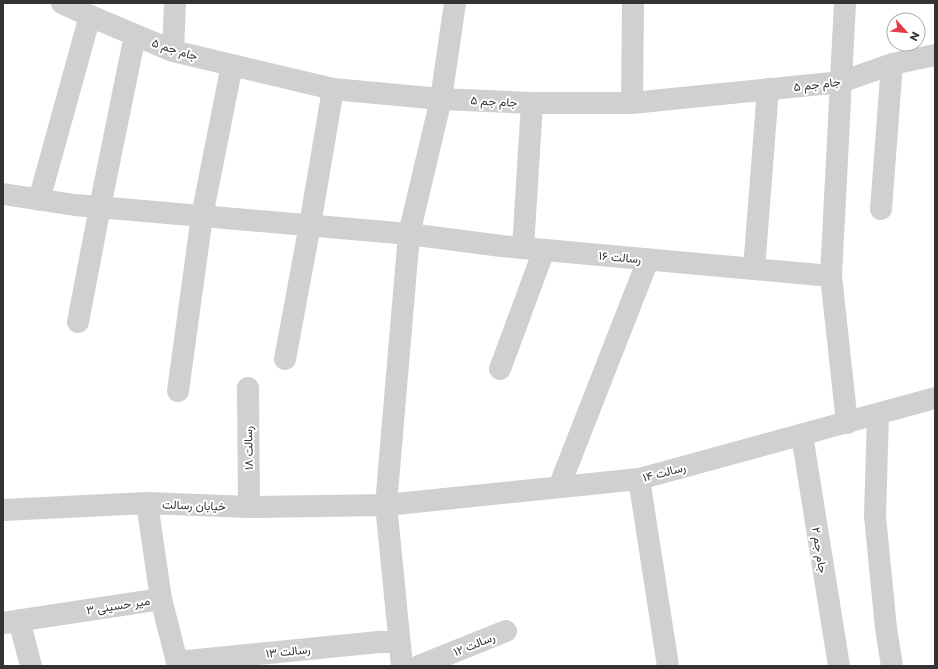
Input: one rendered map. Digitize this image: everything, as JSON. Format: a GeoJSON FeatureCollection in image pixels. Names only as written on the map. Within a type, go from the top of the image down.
{"type":"FeatureCollection","features":[{"type":"Feature","properties":{"kind":"street","name":"جام جم ۵"},"geometry":{"type":"LineString","coordinates":[[62,3],[173,51],[333,89],[441,99],[532,103],[632,103],[841,82],[892,64],[935,55]]}},
{"type":"Feature","properties":{"kind":"street"},"geometry":{"type":"LineString","coordinates":[[173,51],[175,3]]}},
{"type":"Feature","properties":{"kind":"street"},"geometry":{"type":"LineString","coordinates":[[402,666],[386,505],[409,234],[441,99],[455,3]]}},
{"type":"Feature","properties":{"kind":"street"},"geometry":{"type":"LineString","coordinates":[[632,103],[633,3]]}},
{"type":"Feature","properties":{"kind":"street"},"geometry":{"type":"LineString","coordinates":[[845,3],[831,276],[847,423]]}},
{"type":"Feature","properties":{"kind":"street"},"geometry":{"type":"LineString","coordinates":[[39,200],[90,16]]}},
{"type":"Feature","properties":{"kind":"street"},"geometry":{"type":"LineString","coordinates":[[78,322],[135,35]]}},
{"type":"Feature","properties":{"kind":"street"},"geometry":{"type":"LineString","coordinates":[[881,209],[892,64]]}},
{"type":"Feature","properties":{"kind":"street"},"geometry":{"type":"LineString","coordinates":[[178,391],[202,216],[232,65]]}},
{"type":"Feature","properties":{"kind":"street"},"geometry":{"type":"LineString","coordinates":[[285,359],[333,89]]}},
{"type":"Feature","properties":{"kind":"street"},"geometry":{"type":"LineString","coordinates":[[754,269],[768,89]]}},
{"type":"Feature","properties":{"kind":"street"},"geometry":{"type":"LineString","coordinates":[[500,369],[533,249],[532,103]]}},
{"type":"Feature","properties":{"kind":"street","name":"رسالت ۱۶"},"geometry":{"type":"LineString","coordinates":[[3,194],[100,207],[409,234],[500,246],[831,276]]}},
{"type":"Feature","properties":{"kind":"street"},"geometry":{"type":"LineString","coordinates":[[559,487],[648,260]]}},
{"type":"Feature","properties":{"kind":"street","name":"رسالت ۱۸"},"geometry":{"type":"LineString","coordinates":[[248,388],[249,507]]}},
{"type":"Feature","properties":{"kind":"street","name":"رسالت ۱۴"},"geometry":{"type":"LineString","coordinates":[[386,505],[639,479],[935,398]]}},
{"type":"Feature","properties":{"kind":"street"},"geometry":{"type":"LineString","coordinates":[[878,414],[875,516],[886,628],[892,666]]}},
{"type":"Feature","properties":{"kind":"street","name":"جام جم ۲"},"geometry":{"type":"LineString","coordinates":[[802,435],[839,666]]}},
{"type":"Feature","properties":{"kind":"street"},"geometry":{"type":"LineString","coordinates":[[639,479],[668,666]]}},
{"type":"Feature","properties":{"kind":"street","name":"خیابان رسالت"},"geometry":{"type":"LineString","coordinates":[[3,510],[147,503],[249,507],[386,505]]}},
{"type":"Feature","properties":{"kind":"street","name":"میر حسینی ۳"},"geometry":{"type":"LineString","coordinates":[[11,622],[162,599],[147,503]]}},
{"type":"Feature","properties":{"kind":"street"},"geometry":{"type":"LineString","coordinates":[[162,599],[178,664]]}},
{"type":"Feature","properties":{"kind":"street"},"geometry":{"type":"LineString","coordinates":[[11,622],[31,666]]}},
{"type":"Feature","properties":{"kind":"street","name":"رسالت ۱۲"},"geometry":{"type":"LineString","coordinates":[[419,666],[506,631]]}},
{"type":"Feature","properties":{"kind":"street","name":"رسالت ۱۳"},"geometry":{"type":"LineString","coordinates":[[178,664],[268,660],[399,640]]}}]}
